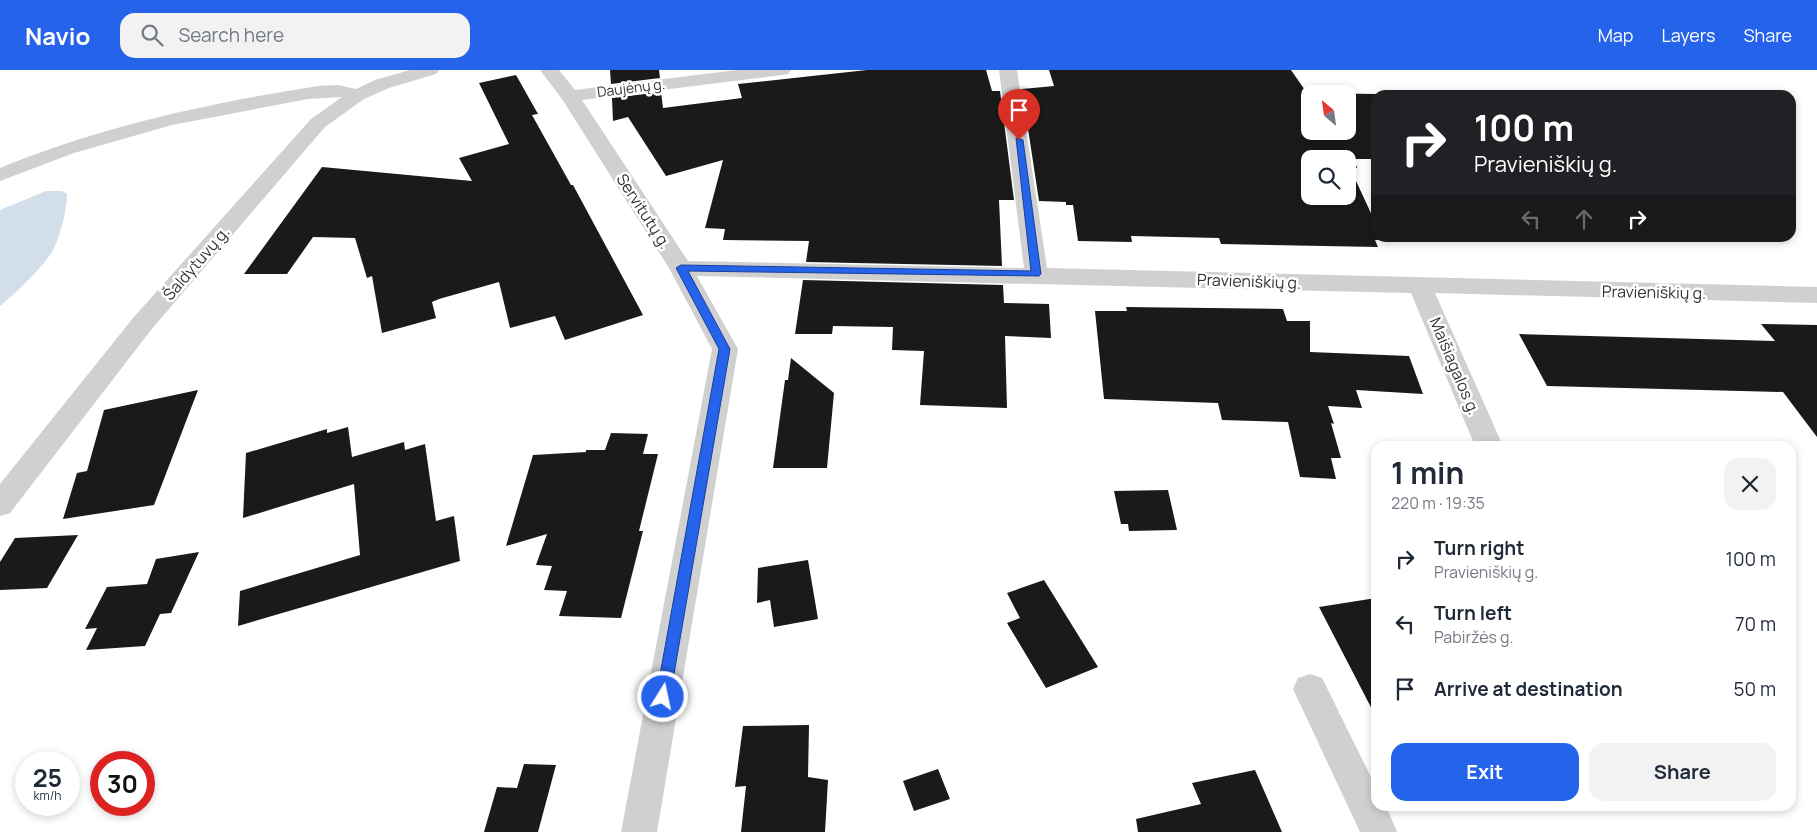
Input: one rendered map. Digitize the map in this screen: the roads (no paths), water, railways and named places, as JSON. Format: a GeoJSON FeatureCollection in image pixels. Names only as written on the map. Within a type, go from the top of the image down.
{"type":"FeatureCollection","features":[{"type":"Feature","properties":{"kind":"street","name":"Šaldytuvų g."},"geometry":{"type":"LineString","coordinates":[[0,505],[142,324],[318,123],[357,95],[382,84],[430,70]]}},
{"type":"Feature","properties":{"kind":"street","name":"Servitutų g."},"geometry":{"type":"LineString","coordinates":[[549,70],[570,96],[681,268],[725,349],[639,832]]}},
{"type":"Feature","properties":{"kind":"street","name":"Daujėnų g."},"geometry":{"type":"LineString","coordinates":[[570,96],[782,70]]}},
{"type":"Feature","properties":{"kind":"street"},"geometry":{"type":"LineString","coordinates":[[1008,70],[1012,83],[1036,274]]}},
{"type":"Feature","properties":{"kind":"street"},"geometry":{"type":"LineString","coordinates":[[0,175],[90,143],[160,122],[242,104],[331,90],[347,91],[357,95]]}},
{"type":"Feature","properties":{"kind":"street","name":"Pravieniškių g."},"geometry":{"type":"LineString","coordinates":[[681,268],[1036,274],[1420,286],[1817,295]]}},
{"type":"Feature","properties":{"kind":"street","name":"Maišiagalos g."},"geometry":{"type":"LineString","coordinates":[[1420,286],[1488,441]]}},
{"type":"Feature","properties":{"kind":"street"},"geometry":{"type":"LineString","coordinates":[[1310,689],[1379,832]]}}]}
